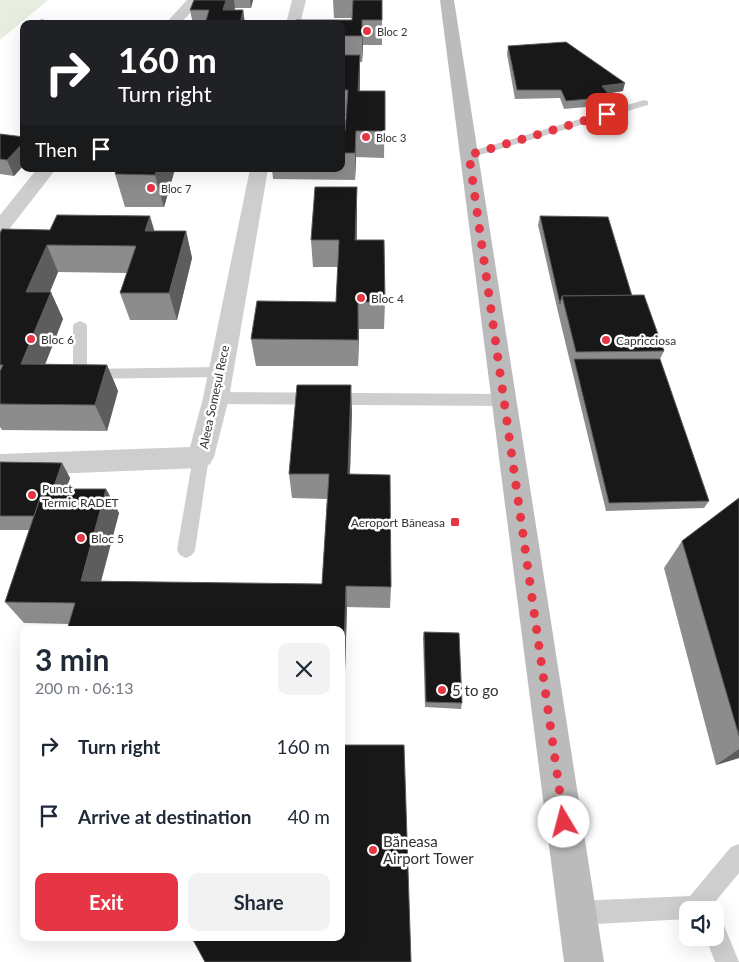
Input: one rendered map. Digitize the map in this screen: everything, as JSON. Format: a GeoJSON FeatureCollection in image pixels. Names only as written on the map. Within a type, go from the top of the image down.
{"type":"FeatureCollection","features":[{"type":"Feature","properties":{"kind":"main road"},"geometry":{"type":"LineString","coordinates":[[447,0],[584,962]]}},
{"type":"Feature","properties":{"kind":"street"},"geometry":{"type":"LineString","coordinates":[[176,20],[195,0]]}},
{"type":"Feature","properties":{"kind":"street"},"geometry":{"type":"LineString","coordinates":[[293,20],[299,0]]}},
{"type":"Feature","properties":{"kind":"street"},"geometry":{"type":"LineString","coordinates":[[0,228],[45,172]]}},
{"type":"Feature","properties":{"kind":"street","name":"Aleea Someșul Rece"},"geometry":{"type":"LineString","coordinates":[[0,465],[201,457],[216,398],[258,172]]}},
{"type":"Feature","properties":{"kind":"lane"},"geometry":{"type":"LineString","coordinates":[[469,155],[644,103]]}},
{"type":"Feature","properties":{"kind":"lane"},"geometry":{"type":"LineString","coordinates":[[80,326],[80,374],[220,372]]}},
{"type":"Feature","properties":{"kind":"lane"},"geometry":{"type":"LineString","coordinates":[[216,398],[504,400]]}},
{"type":"Feature","properties":{"kind":"lane"},"geometry":{"type":"LineString","coordinates":[[186,550],[201,457]]}},
{"type":"Feature","properties":{"kind":"lane"},"geometry":{"type":"LineString","coordinates":[[703,901],[739,855]]}},
{"type":"Feature","properties":{"kind":"lane"},"geometry":{"type":"LineString","coordinates":[[577,913],[679,909]]}},
{"type":"Feature","properties":{"kind":"lane"},"geometry":{"type":"LineString","coordinates":[[721,946],[727,962]]}},
{"type":"Feature","properties":{"kind":"green space"},"geometry":{"type":"Polygon","coordinates":[[[0,0],[48,0],[24,20],[20,20],[20,23],[0,40],[0,0]]]}},
{"type":"Feature","properties":{"kind":"building"},"geometry":{"type":"Polygon","coordinates":[[[194,0],[226,0],[223,10],[243,10],[241,20],[206,20],[209,10],[190,10],[194,0]]]}},
{"type":"Feature","properties":{"kind":"building"},"geometry":{"type":"Polygon","coordinates":[[[353,0],[382,0],[382,20],[362,20],[362,36],[345,36],[345,20],[352,20],[353,0]]]}},
{"type":"Feature","properties":{"kind":"building"},"geometry":{"type":"Polygon","coordinates":[[[566,42],[625,83],[602,86],[611,97],[566,101],[561,90],[517,90],[508,46],[566,42]]]}},
{"type":"Feature","properties":{"kind":"building"},"geometry":{"type":"Polygon","coordinates":[[[345,55],[360,55],[358,91],[385,91],[385,131],[356,131],[355,153],[345,153],[348,90],[345,90],[345,55]]]}},
{"type":"Feature","properties":{"kind":"building"},"geometry":{"type":"Polygon","coordinates":[[[0,134],[20,136],[20,146],[7,160],[0,159],[0,134]]]}},
{"type":"Feature","properties":{"kind":"building"},"geometry":{"type":"Polygon","coordinates":[[[116,172],[156,172],[155,175],[115,174],[116,172]]]}},
{"type":"Feature","properties":{"kind":"building"},"geometry":{"type":"Polygon","coordinates":[[[315,187],[357,187],[355,240],[384,240],[385,302],[358,302],[358,340],[251,339],[257,301],[336,302],[339,240],[311,240],[315,187]]]}},
{"type":"Feature","properties":{"kind":"building"},"geometry":{"type":"Polygon","coordinates":[[[57,215],[150,216],[145,231],[186,231],[169,293],[120,293],[136,246],[47,245],[26,292],[51,292],[21,364],[107,365],[95,405],[0,404],[0,371],[3,365],[0,365],[0,233],[2,229],[50,230],[57,215]]]}},
{"type":"Feature","properties":{"kind":"building"},"geometry":{"type":"Polygon","coordinates":[[[540,216],[608,217],[632,296],[562,296],[560,304],[540,216]]]}},
{"type":"Feature","properties":{"kind":"building","name":"Capricciosa"},"geometry":{"type":"Polygon","coordinates":[[[644,295],[664,351],[576,352],[562,296],[644,295]]]}},
{"type":"Feature","properties":{"kind":"building"},"geometry":{"type":"Polygon","coordinates":[[[574,359],[660,359],[709,501],[609,503],[574,359]]]}},
{"type":"Feature","properties":{"kind":"building","name":"Bloc 5"},"geometry":{"type":"Polygon","coordinates":[[[297,385],[351,385],[348,474],[390,475],[391,587],[346,586],[345,626],[68,626],[75,603],[5,602],[43,489],[106,489],[81,581],[322,584],[329,474],[289,474],[297,385]]]}},
{"type":"Feature","properties":{"kind":"building"},"geometry":{"type":"Polygon","coordinates":[[[0,462],[62,463],[53,489],[43,489],[34,516],[0,516],[0,462]]]}},
{"type":"Feature","properties":{"kind":"building"},"geometry":{"type":"Polygon","coordinates":[[[739,498],[739,736],[682,541],[739,498]]]}},
{"type":"Feature","properties":{"kind":"building"},"geometry":{"type":"Polygon","coordinates":[[[424,632],[459,633],[462,703],[426,702],[424,632]]]}},
{"type":"Feature","properties":{"kind":"building","name":"Băneasa Airport Tower"},"geometry":{"type":"Polygon","coordinates":[[[345,745],[404,745],[411,962],[205,962],[194,941],[345,941],[345,745]]]}},
{"type":"Feature","properties":{"kind":"place","name":"Bloc 2"},"geometry":{"type":"Point","coordinates":[367,31]}},
{"type":"Feature","properties":{"kind":"place","name":"Bloc 3"},"geometry":{"type":"Point","coordinates":[366,137]}},
{"type":"Feature","properties":{"kind":"place","name":"Bloc 7"},"geometry":{"type":"Point","coordinates":[151,188]}},
{"type":"Feature","properties":{"kind":"place","name":"Bloc 4"},"geometry":{"type":"Point","coordinates":[361,298]}},
{"type":"Feature","properties":{"kind":"place","name":"Bloc 6"},"geometry":{"type":"Point","coordinates":[31,339]}},
{"type":"Feature","properties":{"kind":"place","name":"Capricciosa"},"geometry":{"type":"Point","coordinates":[606,340]}},
{"type":"Feature","properties":{"kind":"place","name":"Punct Termic RADET"},"geometry":{"type":"Point","coordinates":[32,495]}},
{"type":"Feature","properties":{"kind":"place","name":"Aeroport Băneasa"},"geometry":{"type":"Point","coordinates":[455,522]}},
{"type":"Feature","properties":{"kind":"place","name":"Bloc 5"},"geometry":{"type":"Point","coordinates":[81,538]}},
{"type":"Feature","properties":{"kind":"place","name":"5 to go"},"geometry":{"type":"Point","coordinates":[442,690]}},
{"type":"Feature","properties":{"kind":"place","name":"Băneasa Airport Tower"},"geometry":{"type":"Point","coordinates":[373,850]}},
{"type":"Feature","properties":{"kind":"route"},"geometry":{"type":"LineString","coordinates":[[564,822],[469,155],[607,114]]}}]}
